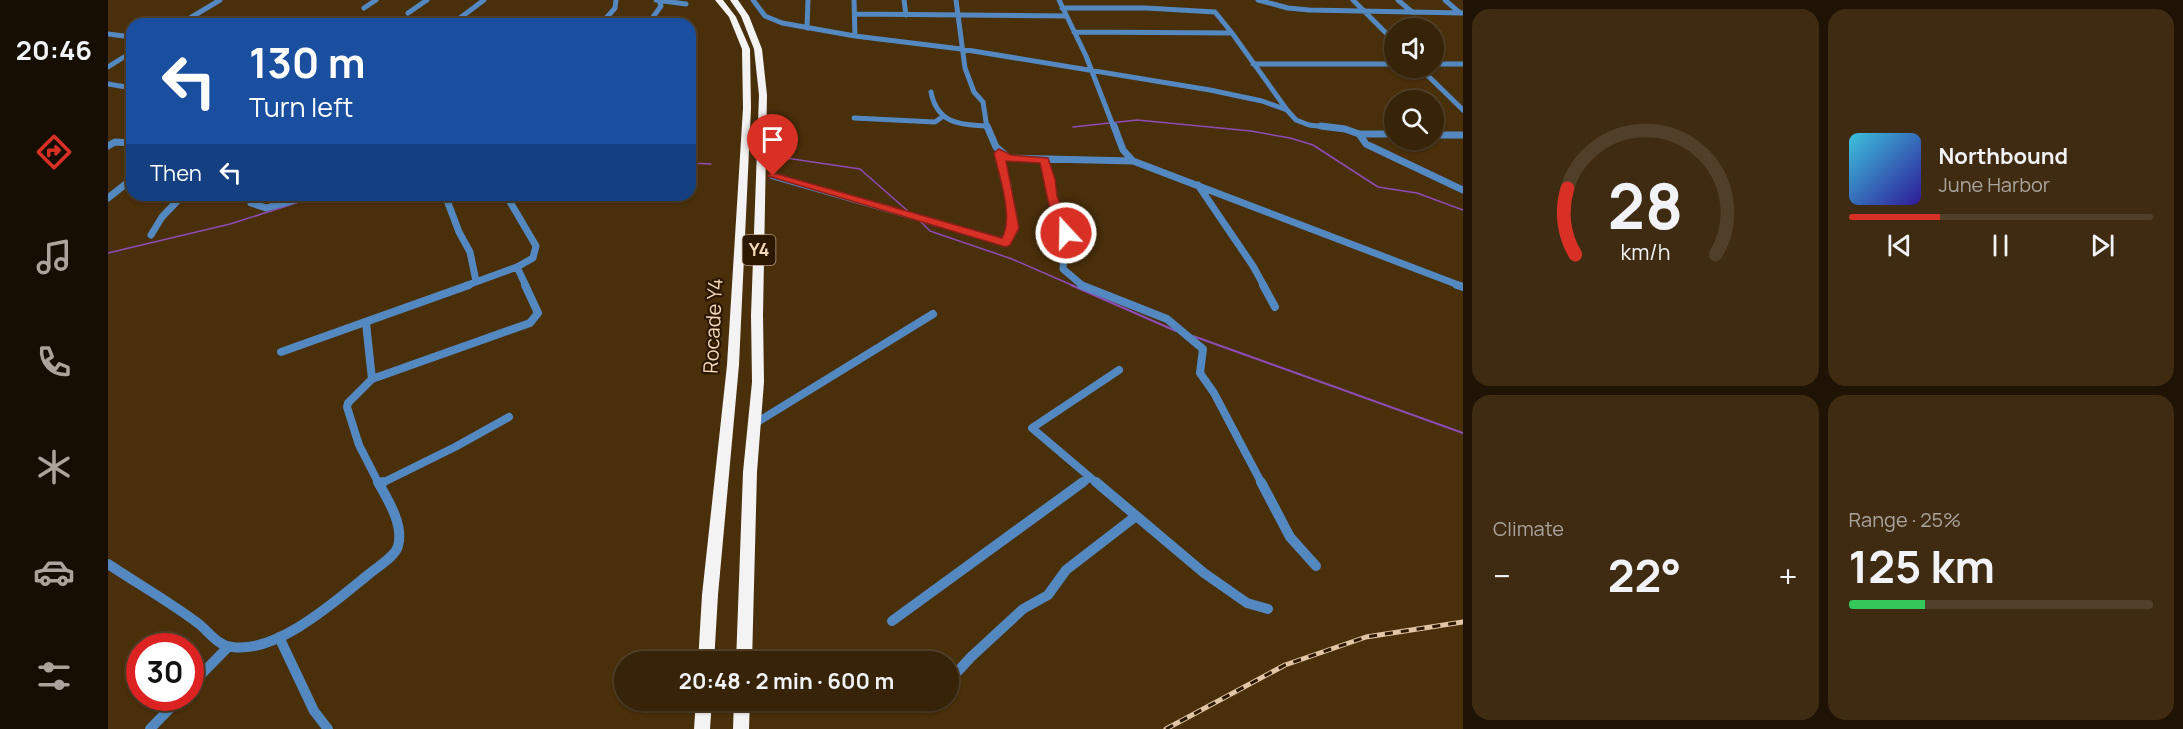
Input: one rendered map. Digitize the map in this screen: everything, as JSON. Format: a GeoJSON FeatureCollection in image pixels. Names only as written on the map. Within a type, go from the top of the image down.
{"type":"FeatureCollection","features":[{"type":"Feature","properties":{"kind":"highway","name":"Rocade Y4"},"geometry":{"type":"LineString","coordinates":[[707,651],[710,595],[733,365],[747,108],[746,49],[732,17],[719,0]]}},
{"type":"Feature","properties":{"kind":"highway","name":"Y4"},"geometry":{"type":"LineString","coordinates":[[734,0],[745,16],[758,48],[763,95],[757,315],[758,382],[753,424],[744,651]]}},
{"type":"Feature","properties":{"kind":"highway"},"geometry":{"type":"LineString","coordinates":[[702,729],[703,711]]}},
{"type":"Feature","properties":{"kind":"highway"},"geometry":{"type":"LineString","coordinates":[[741,729],[742,711]]}},
{"type":"Feature","properties":{"kind":"street"},"geometry":{"type":"LineString","coordinates":[[190,18],[220,0]]}},
{"type":"Feature","properties":{"kind":"street"},"geometry":{"type":"LineString","coordinates":[[364,8],[376,0]]}},
{"type":"Feature","properties":{"kind":"street"},"geometry":{"type":"LineString","coordinates":[[408,13],[427,0]]}},
{"type":"Feature","properties":{"kind":"street"},"geometry":{"type":"LineString","coordinates":[[460,18],[484,0]]}},
{"type":"Feature","properties":{"kind":"street"},"geometry":{"type":"LineString","coordinates":[[606,18],[615,8],[616,0]]}},
{"type":"Feature","properties":{"kind":"street"},"geometry":{"type":"LineString","coordinates":[[657,0],[686,4]]}},
{"type":"Feature","properties":{"kind":"street"},"geometry":{"type":"LineString","coordinates":[[652,18],[661,6],[657,0]]}},
{"type":"Feature","properties":{"kind":"street"},"geometry":{"type":"LineString","coordinates":[[753,0],[768,18],[807,28],[961,49],[1210,90],[1262,101],[1287,110]]}},
{"type":"Feature","properties":{"kind":"street"},"geometry":{"type":"LineString","coordinates":[[807,28],[808,0]]}},
{"type":"Feature","properties":{"kind":"street"},"geometry":{"type":"LineString","coordinates":[[854,0],[855,36]]}},
{"type":"Feature","properties":{"kind":"street"},"geometry":{"type":"LineString","coordinates":[[904,0],[906,15]]}},
{"type":"Feature","properties":{"kind":"street"},"geometry":{"type":"LineString","coordinates":[[773,176],[1006,243],[1014,228],[1008,186],[999,153],[989,140],[983,102],[973,93],[961,49],[960,15],[956,0]]}},
{"type":"Feature","properties":{"kind":"street"},"geometry":{"type":"LineString","coordinates":[[1059,0],[1123,150],[1133,161]]}},
{"type":"Feature","properties":{"kind":"street"},"geometry":{"type":"LineString","coordinates":[[1258,0],[1299,9],[1462,13]]}},
{"type":"Feature","properties":{"kind":"street"},"geometry":{"type":"LineString","coordinates":[[1353,0],[1384,31]]}},
{"type":"Feature","properties":{"kind":"street"},"geometry":{"type":"LineString","coordinates":[[1398,0],[1412,12]]}},
{"type":"Feature","properties":{"kind":"street"},"geometry":{"type":"LineString","coordinates":[[1445,0],[1462,13]]}},
{"type":"Feature","properties":{"kind":"street"},"geometry":{"type":"LineString","coordinates":[[1062,8],[1215,12],[1296,120],[1309,125],[1345,129],[1359,134],[1384,134]]}},
{"type":"Feature","properties":{"kind":"street"},"geometry":{"type":"LineString","coordinates":[[855,14],[1066,16]]}},
{"type":"Feature","properties":{"kind":"street"},"geometry":{"type":"LineString","coordinates":[[1074,32],[1232,33]]}},
{"type":"Feature","properties":{"kind":"street"},"geometry":{"type":"LineString","coordinates":[[108,34],[126,36]]}},
{"type":"Feature","properties":{"kind":"street"},"geometry":{"type":"LineString","coordinates":[[108,67],[126,56]]}},
{"type":"Feature","properties":{"kind":"street"},"geometry":{"type":"LineString","coordinates":[[1253,64],[1384,64]]}},
{"type":"Feature","properties":{"kind":"street"},"geometry":{"type":"LineString","coordinates":[[1444,64],[1463,64]]}},
{"type":"Feature","properties":{"kind":"street"},"geometry":{"type":"LineString","coordinates":[[1430,78],[1463,110]]}},
{"type":"Feature","properties":{"kind":"street"},"geometry":{"type":"LineString","coordinates":[[108,84],[126,87]]}},
{"type":"Feature","properties":{"kind":"street"},"geometry":{"type":"LineString","coordinates":[[931,92],[936,110],[942,117],[968,125],[987,126]]}},
{"type":"Feature","properties":{"kind":"street"},"geometry":{"type":"LineString","coordinates":[[854,118],[935,122],[942,117]]}},
{"type":"Feature","properties":{"kind":"street"},"geometry":{"type":"LineString","coordinates":[[1359,134],[1366,144],[1463,190]]}},
{"type":"Feature","properties":{"kind":"street"},"geometry":{"type":"LineString","coordinates":[[1444,135],[1463,135]]}},
{"type":"Feature","properties":{"kind":"street"},"geometry":{"type":"LineString","coordinates":[[108,146],[116,142],[126,143]]}},
{"type":"Feature","properties":{"kind":"street"},"geometry":{"type":"LineString","coordinates":[[999,153],[1009,158],[1133,161],[1463,287]]}},
{"type":"Feature","properties":{"kind":"street"},"geometry":{"type":"LineString","coordinates":[[1044,160],[1052,196],[1070,244],[1063,269],[1070,279],[1092,290],[1166,318],[1203,349],[1200,373],[1215,393],[1290,537],[1316,566]]}},
{"type":"Feature","properties":{"kind":"street"},"geometry":{"type":"LineString","coordinates":[[108,198],[126,184]]}},
{"type":"Feature","properties":{"kind":"street"},"geometry":{"type":"LineString","coordinates":[[1198,184],[1253,266],[1275,307]]}},
{"type":"Feature","properties":{"kind":"street"},"geometry":{"type":"LineString","coordinates":[[151,236],[162,217],[177,201]]}},
{"type":"Feature","properties":{"kind":"street"},"geometry":{"type":"LineString","coordinates":[[252,201],[251,203],[259,207],[266,208],[291,201]]}},
{"type":"Feature","properties":{"kind":"street"},"geometry":{"type":"LineString","coordinates":[[447,201],[459,232],[470,252],[476,281]]}},
{"type":"Feature","properties":{"kind":"street"},"geometry":{"type":"LineString","coordinates":[[281,352],[517,267],[533,258],[536,246],[510,201]]}},
{"type":"Feature","properties":{"kind":"street"},"geometry":{"type":"LineString","coordinates":[[108,564],[200,625],[221,645],[228,647],[254,646],[279,637],[334,604],[396,552],[400,536],[392,508],[359,445],[347,407],[351,398],[372,379],[530,323],[538,314],[517,267]]}},
{"type":"Feature","properties":{"kind":"street"},"geometry":{"type":"LineString","coordinates":[[753,424],[933,314]]}},
{"type":"Feature","properties":{"kind":"street"},"geometry":{"type":"LineString","coordinates":[[366,323],[372,379]]}},
{"type":"Feature","properties":{"kind":"street"},"geometry":{"type":"LineString","coordinates":[[1119,370],[1032,428],[1204,573],[1247,603],[1268,609]]}},
{"type":"Feature","properties":{"kind":"street"},"geometry":{"type":"LineString","coordinates":[[379,484],[455,447],[509,417]]}},
{"type":"Feature","properties":{"kind":"street"},"geometry":{"type":"LineString","coordinates":[[892,621],[1089,478]]}},
{"type":"Feature","properties":{"kind":"street"},"geometry":{"type":"LineString","coordinates":[[959,670],[1023,609],[1048,595],[1066,570],[1136,516]]}},
{"type":"Feature","properties":{"kind":"street"},"geometry":{"type":"LineString","coordinates":[[279,637],[314,711],[328,729]]}},
{"type":"Feature","properties":{"kind":"street"},"geometry":{"type":"LineString","coordinates":[[204,672],[228,647]]}},
{"type":"Feature","properties":{"kind":"street"},"geometry":{"type":"LineString","coordinates":[[150,729],[167,711]]}},
{"type":"Feature","properties":{"kind":"waterway"},"geometry":{"type":"LineString","coordinates":[[1073,127],[1137,120],[1251,131],[1290,138],[1313,145],[1378,187],[1417,193],[1463,210]]}},
{"type":"Feature","properties":{"kind":"waterway"},"geometry":{"type":"LineString","coordinates":[[779,157],[860,169],[909,212]]}},
{"type":"Feature","properties":{"kind":"waterway"},"geometry":{"type":"LineString","coordinates":[[696,163],[711,164]]}},
{"type":"Feature","properties":{"kind":"waterway"},"geometry":{"type":"LineString","coordinates":[[108,253],[230,224],[299,202]]}},
{"type":"Feature","properties":{"kind":"waterway"},"geometry":{"type":"LineString","coordinates":[[920,221],[930,231],[1012,259],[1074,286]]}},
{"type":"Feature","properties":{"kind":"waterway"},"geometry":{"type":"LineString","coordinates":[[1071,285],[1176,331]]}},
{"type":"Feature","properties":{"kind":"waterway"},"geometry":{"type":"LineString","coordinates":[[1193,336],[1463,433]]}},
{"type":"Feature","properties":{"kind":"railway"},"geometry":{"type":"LineString","coordinates":[[1166,729],[1285,665],[1366,637],[1463,622]]}},
{"type":"Feature","properties":{"kind":"route"},"geometry":{"type":"LineString","coordinates":[[773,176],[1006,243],[1014,228],[1010,213],[1008,186],[999,153],[1009,158],[1044,160],[1052,196],[1066,233]]}}]}
